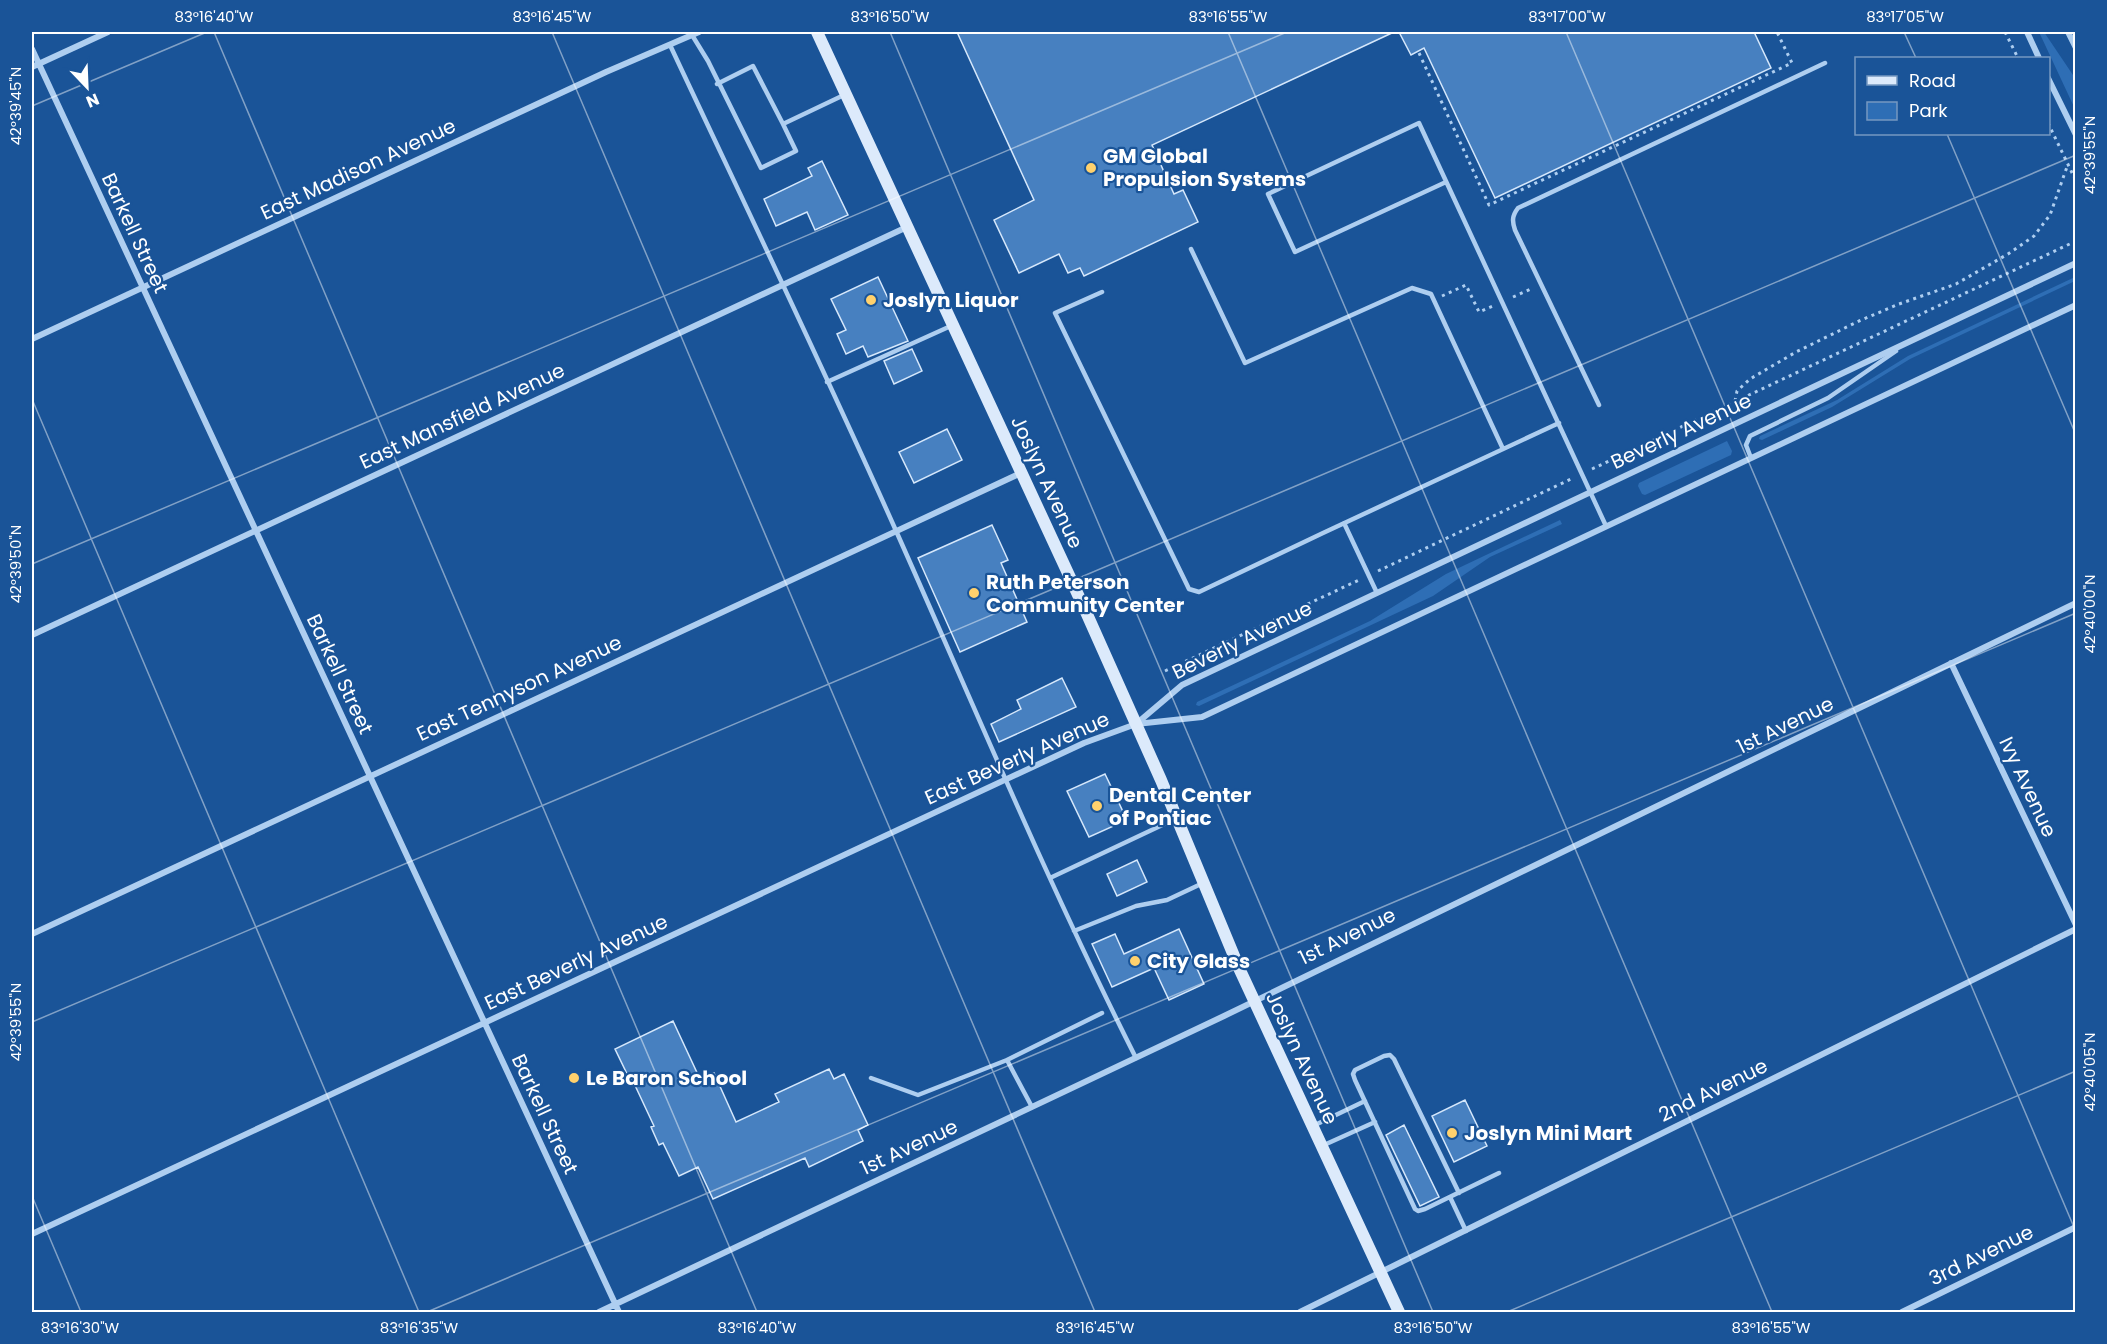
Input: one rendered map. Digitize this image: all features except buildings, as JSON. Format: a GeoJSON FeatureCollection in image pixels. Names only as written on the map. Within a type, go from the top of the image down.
{"type":"FeatureCollection","features":[{"type":"Feature","properties":{"kind":"main road","name":"Joslyn Avenue"},"geometry":{"type":"LineString","coordinates":[[817,32],[1136,724],[1254,1000],[1399,1312]]}},
{"type":"Feature","properties":{"kind":"street"},"geometry":{"type":"LineString","coordinates":[[35,65],[108,32]]}},
{"type":"Feature","properties":{"kind":"street","name":"East Madison Avenue"},"geometry":{"type":"LineString","coordinates":[[32,339],[596,77],[699,32]]}},
{"type":"Feature","properties":{"kind":"street"},"geometry":{"type":"LineString","coordinates":[[2027,32],[2039,57]]}},
{"type":"Feature","properties":{"kind":"street"},"geometry":{"type":"LineString","coordinates":[[2068,32],[2076,48]]}},
{"type":"Feature","properties":{"kind":"street","name":"Barkell Street"},"geometry":{"type":"LineString","coordinates":[[32,49],[35,65],[142,288],[619,1312]]}},
{"type":"Feature","properties":{"kind":"street"},"geometry":{"type":"LineString","coordinates":[[2050,80],[2076,135]]}},
{"type":"Feature","properties":{"kind":"street","name":"East Mansfield Avenue"},"geometry":{"type":"LineString","coordinates":[[32,634],[907,226]]}},
{"type":"Feature","properties":{"kind":"street","name":"Beverly Avenue"},"geometry":{"type":"LineString","coordinates":[[1136,724],[1182,685],[2076,263]]}},
{"type":"Feature","properties":{"kind":"street"},"geometry":{"type":"LineString","coordinates":[[1136,724],[1202,717],[2076,305]]}},
{"type":"Feature","properties":{"kind":"street","name":"East Tennyson Avenue"},"geometry":{"type":"LineString","coordinates":[[32,934],[1021,472]]}},
{"type":"Feature","properties":{"kind":"street","name":"1st Avenue"},"geometry":{"type":"LineString","coordinates":[[599,1312],[1136,1058],[2076,603]]}},
{"type":"Feature","properties":{"kind":"street","name":"Ivy Avenue"},"geometry":{"type":"LineString","coordinates":[[1951,663],[2076,927]]}},
{"type":"Feature","properties":{"kind":"street","name":"East Beverly Avenue"},"geometry":{"type":"LineString","coordinates":[[32,1234],[1084,743],[1136,724]]}},
{"type":"Feature","properties":{"kind":"street","name":"2nd Avenue"},"geometry":{"type":"LineString","coordinates":[[1300,1312],[2076,927]]}},
{"type":"Feature","properties":{"kind":"street","name":"3rd Avenue"},"geometry":{"type":"LineString","coordinates":[[1902,1312],[2076,1227]]}},
{"type":"Feature","properties":{"kind":"lane"},"geometry":{"type":"LineString","coordinates":[[692,35],[708,61],[717,84],[761,168],[796,151],[753,66],[717,84]]}},
{"type":"Feature","properties":{"kind":"lane"},"geometry":{"type":"LineString","coordinates":[[670,45],[896,531],[1074,931],[1136,1058]]}},
{"type":"Feature","properties":{"kind":"lane"},"geometry":{"type":"LineString","coordinates":[[1599,405],[1515,230],[1513,215],[1518,208],[1825,63]]}},
{"type":"Feature","properties":{"kind":"lane"},"geometry":{"type":"LineString","coordinates":[[783,124],[846,94]]}},
{"type":"Feature","properties":{"kind":"lane"},"geometry":{"type":"LineString","coordinates":[[1446,182],[1295,252],[1268,194],[1419,123],[1606,526]]}},
{"type":"Feature","properties":{"kind":"lane"},"geometry":{"type":"LineString","coordinates":[[1191,249],[1245,363],[1412,288],[1431,294],[1503,449]]}},
{"type":"Feature","properties":{"kind":"lane"},"geometry":{"type":"LineString","coordinates":[[1101,292],[1054,314],[1189,589],[1200,592],[1559,423]]}},
{"type":"Feature","properties":{"kind":"lane"},"geometry":{"type":"LineString","coordinates":[[827,382],[953,325]]}},
{"type":"Feature","properties":{"kind":"lane"},"geometry":{"type":"LineString","coordinates":[[1751,458],[1746,445],[1750,436],[1828,398],[1908,342]]}},
{"type":"Feature","properties":{"kind":"lane"},"geometry":{"type":"LineString","coordinates":[[1344,523],[1377,593]]}},
{"type":"Feature","properties":{"kind":"lane"},"geometry":{"type":"LineString","coordinates":[[1050,878],[1177,818]]}},
{"type":"Feature","properties":{"kind":"lane"},"geometry":{"type":"LineString","coordinates":[[1074,931],[1136,906],[1167,900],[1204,882]]}},
{"type":"Feature","properties":{"kind":"lane"},"geometry":{"type":"LineString","coordinates":[[871,1078],[918,1095],[1007,1060],[1102,1013]]}},
{"type":"Feature","properties":{"kind":"lane"},"geometry":{"type":"LineString","coordinates":[[1459,1193],[1394,1059],[1390,1055],[1384,1056],[1354,1070],[1353,1074],[1374,1122],[1415,1209],[1418,1211],[1425,1209],[1459,1193],[1499,1173]]}},
{"type":"Feature","properties":{"kind":"lane"},"geometry":{"type":"LineString","coordinates":[[1007,1060],[1032,1107]]}},
{"type":"Feature","properties":{"kind":"lane"},"geometry":{"type":"LineString","coordinates":[[1312,1127],[1365,1101]]}},
{"type":"Feature","properties":{"kind":"lane"},"geometry":{"type":"LineString","coordinates":[[1322,1146],[1374,1122]]}},
{"type":"Feature","properties":{"kind":"lane"},"geometry":{"type":"LineString","coordinates":[[1450,1197],[1466,1231]]}},
{"type":"Feature","properties":{"kind":"path"},"geometry":{"type":"LineString","coordinates":[[1419,52],[1489,205],[1792,63],[1777,32]]}},
{"type":"Feature","properties":{"kind":"path"},"geometry":{"type":"LineString","coordinates":[[2006,32],[2018,57]]}},
{"type":"Feature","properties":{"kind":"path"},"geometry":{"type":"LineString","coordinates":[[2050,125],[2076,181]]}},
{"type":"Feature","properties":{"kind":"path"},"geometry":{"type":"LineString","coordinates":[[1735,402],[1737,391],[1750,379],[1796,352],[1899,304],[1956,284],[2034,236],[2050,215],[2068,164]]}},
{"type":"Feature","properties":{"kind":"path"},"geometry":{"type":"LineString","coordinates":[[1164,670],[1369,576],[2076,241]]}},
{"type":"Feature","properties":{"kind":"green space"},"geometry":{"type":"Polygon","coordinates":[[[2039,32],[2044,32],[2075,78],[2075,109],[2039,32]]]}},
{"type":"Feature","properties":{"kind":"green space"},"geometry":{"type":"Polygon","coordinates":[[[2075,277],[2075,281],[1910,359],[1832,407],[1762,440],[1759,439],[1760,436],[1837,400],[1908,356],[2075,277]]]}},
{"type":"Feature","properties":{"kind":"green space"},"geometry":{"type":"Polygon","coordinates":[[[1727,441],[1732,451],[1731,455],[1645,495],[1642,494],[1639,483],[1727,441]]]}},
{"type":"Feature","properties":{"kind":"green space"},"geometry":{"type":"Polygon","coordinates":[[[1560,520],[1562,524],[1490,557],[1433,596],[1199,706],[1196,705],[1197,702],[1370,621],[1446,574],[1560,520]]]}},
{"type":"Feature","properties":{"kind":"place","name":"GM Global Propulsion Systems"},"geometry":{"type":"Point","coordinates":[1091,168]}},
{"type":"Feature","properties":{"kind":"place","name":"Joslyn Liquor"},"geometry":{"type":"Point","coordinates":[871,300]}},
{"type":"Feature","properties":{"kind":"place","name":"Ruth Peterson Community Center"},"geometry":{"type":"Point","coordinates":[974,593]}},
{"type":"Feature","properties":{"kind":"place","name":"Dental Center of Pontiac"},"geometry":{"type":"Point","coordinates":[1097,806]}},
{"type":"Feature","properties":{"kind":"place","name":"City Glass"},"geometry":{"type":"Point","coordinates":[1135,961]}},
{"type":"Feature","properties":{"kind":"place","name":"Le Baron School"},"geometry":{"type":"Point","coordinates":[574,1078]}},
{"type":"Feature","properties":{"kind":"place","name":"Joslyn Mini Mart"},"geometry":{"type":"Point","coordinates":[1452,1133]}}]}
